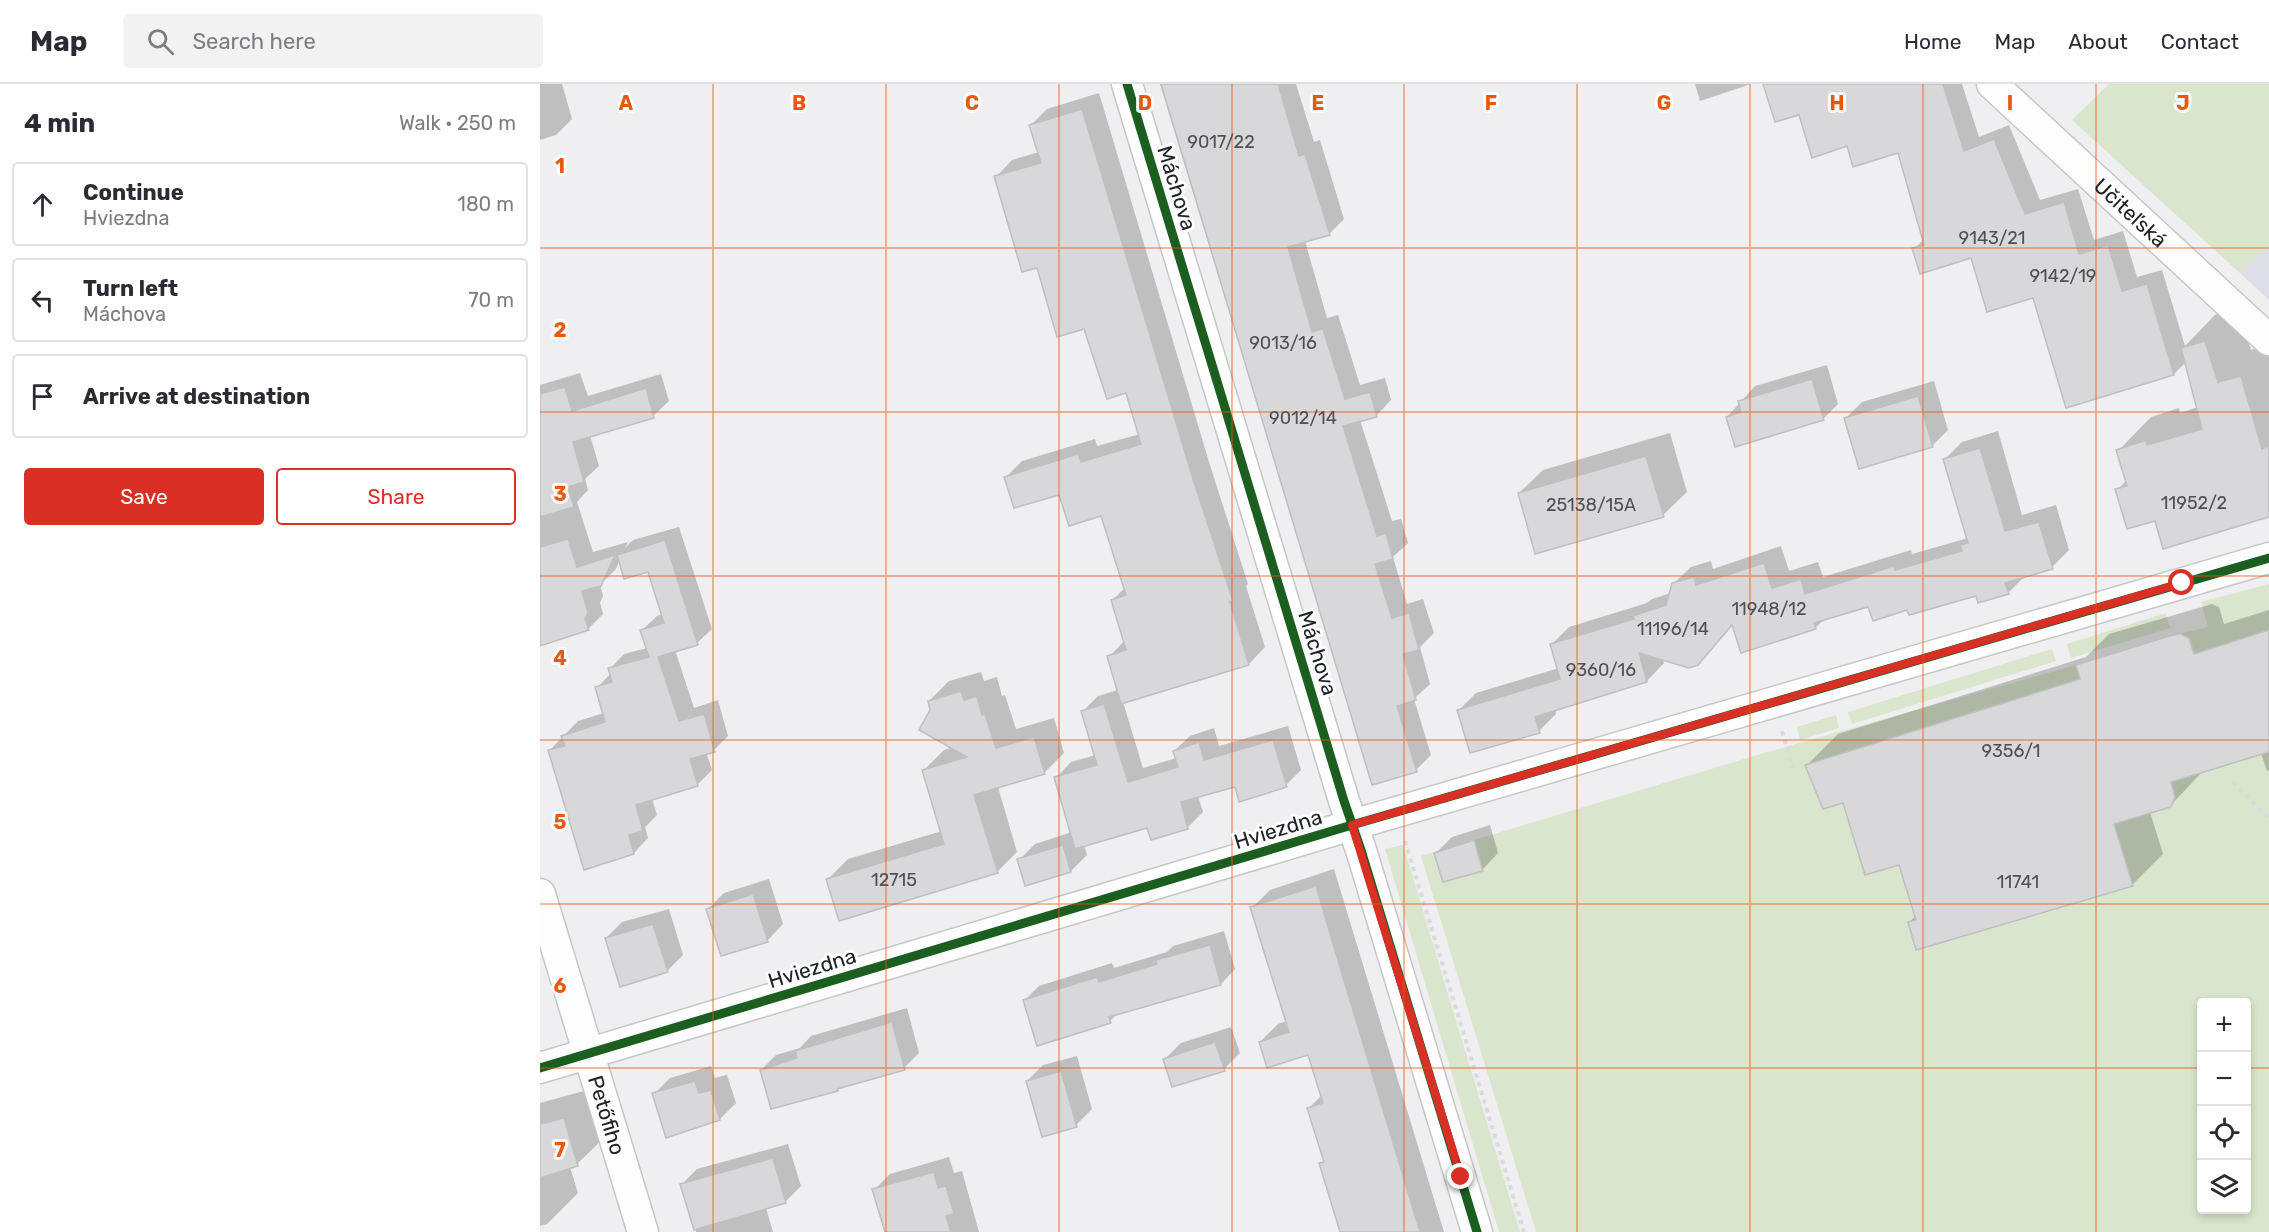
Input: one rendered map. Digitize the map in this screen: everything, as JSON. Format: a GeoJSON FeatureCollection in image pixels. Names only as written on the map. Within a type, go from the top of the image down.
{"type":"FeatureCollection","features":[{"type":"Feature","properties":{"kind":"street","name":"Máchova"},"geometry":{"type":"LineString","coordinates":[[1127,84],[1478,1232]]}},
{"type":"Feature","properties":{"kind":"street","name":"Učiteľská"},"geometry":{"type":"LineString","coordinates":[[1992,84],[2269,340]]}},
{"type":"Feature","properties":{"kind":"street","name":"Hviezdna"},"geometry":{"type":"LineString","coordinates":[[540,1068],[1352,825],[2269,558]]}},
{"type":"Feature","properties":{"kind":"street","name":"Petőfiho"},"geometry":{"type":"LineString","coordinates":[[540,894],[643,1232]]}},
{"type":"Feature","properties":{"kind":"path"},"geometry":{"type":"LineString","coordinates":[[1781,727],[1793,769]]}},
{"type":"Feature","properties":{"kind":"path"},"geometry":{"type":"LineString","coordinates":[[2233,782],[2269,819]]}},
{"type":"Feature","properties":{"kind":"path"},"geometry":{"type":"LineString","coordinates":[[1405,840],[1524,1232]]}},
{"type":"Feature","properties":{"kind":"shaded area"},"geometry":{"type":"Polygon","coordinates":[[[2269,246],[2269,300],[2240,273],[2269,246]]]}},
{"type":"Feature","properties":{"kind":"green space"},"geometry":{"type":"Polygon","coordinates":[[[2109,84],[2269,84],[2269,246],[2240,273],[2072,120],[2109,84]]]}},
{"type":"Feature","properties":{"kind":"green space"},"geometry":{"type":"Polygon","coordinates":[[[2269,584],[2269,1232],[1536,1232],[1421,856],[1771,751],[2076,665],[2173,635],[2208,627],[2201,602],[2269,584]]]}},
{"type":"Feature","properties":{"kind":"green space"},"geometry":{"type":"Polygon","coordinates":[[[2166,613],[2170,628],[2071,658],[2067,644],[2166,613]]]}},
{"type":"Feature","properties":{"kind":"green space"},"geometry":{"type":"Polygon","coordinates":[[[2052,649],[2056,661],[1852,724],[1848,712],[2052,649]]]}},
{"type":"Feature","properties":{"kind":"green space"},"geometry":{"type":"Polygon","coordinates":[[[1836,715],[1839,728],[1800,740],[1797,727],[1836,715]]]}},
{"type":"Feature","properties":{"kind":"green space"},"geometry":{"type":"Polygon","coordinates":[[[1403,845],[1520,1232],[1499,1232],[1385,849],[1403,845]]]}},
{"type":"Feature","properties":{"kind":"building"},"geometry":{"type":"Polygon","coordinates":[[[1161,84],[1278,84],[1299,156],[1305,154],[1330,235],[1288,247],[1312,332],[1323,329],[1345,399],[1370,392],[1377,417],[1343,426],[1377,536],[1386,533],[1393,559],[1375,564],[1392,618],[1409,613],[1419,650],[1403,654],[1416,700],[1397,706],[1417,772],[1372,785],[1161,84]]]}},
{"type":"Feature","properties":{"kind":"building"},"geometry":{"type":"Polygon","coordinates":[[[1763,84],[1943,84],[1964,151],[1994,139],[2025,214],[2064,202],[2079,254],[2108,245],[2122,291],[2147,284],[2174,375],[2066,408],[2033,298],[1987,312],[1971,258],[1920,274],[1912,248],[1924,245],[1898,153],[1853,167],[1847,146],[1812,158],[1799,115],[1775,122],[1763,84]]]}},
{"type":"Feature","properties":{"kind":"building"},"geometry":{"type":"Polygon","coordinates":[[[1082,109],[1193,479],[1233,601],[1230,602],[1249,665],[1121,704],[1107,656],[1126,650],[1111,600],[1126,595],[1101,516],[1069,526],[1059,495],[1014,508],[1004,477],[1078,454],[1081,462],[1141,444],[1126,393],[1107,399],[1084,329],[1057,337],[1037,268],[1022,272],[994,176],[1041,163],[1029,125],[1082,109]]]}},
{"type":"Feature","properties":{"kind":"building"},"geometry":{"type":"Polygon","coordinates":[[[2205,341],[2218,382],[2241,376],[2262,449],[2269,446],[2269,517],[2163,549],[2155,521],[2127,529],[2115,489],[2127,486],[2116,450],[2146,440],[2147,445],[2202,429],[2181,348],[2205,341]]]}},
{"type":"Feature","properties":{"kind":"building"},"geometry":{"type":"Polygon","coordinates":[[[1812,379],[1824,420],[1735,447],[1726,417],[1741,412],[1738,401],[1812,379]]]}},
{"type":"Feature","properties":{"kind":"building"},"geometry":{"type":"Polygon","coordinates":[[[565,387],[572,411],[646,388],[654,418],[573,442],[584,482],[568,487],[574,507],[540,517],[540,394],[565,387]]]}},
{"type":"Feature","properties":{"kind":"building"},"geometry":{"type":"Polygon","coordinates":[[[1918,396],[1933,447],[1859,469],[1844,418],[1918,396]]]}},
{"type":"Feature","properties":{"kind":"building"},"geometry":{"type":"Polygon","coordinates":[[[1980,448],[2005,531],[2039,522],[2053,569],[2005,583],[2009,594],[1978,603],[1976,596],[1909,615],[1907,610],[1873,621],[1868,607],[1814,623],[1816,629],[1741,653],[1732,625],[1698,665],[1689,668],[1639,653],[1647,682],[1535,717],[1540,733],[1470,753],[1457,710],[1560,679],[1550,644],[1634,619],[1633,616],[1666,605],[1672,583],[1694,577],[1696,585],[1764,563],[1772,588],[1801,579],[1805,594],[1894,566],[1895,570],[1962,551],[1960,545],[1968,543],[1943,459],[1980,448]]]}},
{"type":"Feature","properties":{"kind":"building"},"geometry":{"type":"Polygon","coordinates":[[[1646,456],[1664,517],[1535,554],[1518,493],[1646,456]]]}},
{"type":"Feature","properties":{"kind":"building"},"geometry":{"type":"Polygon","coordinates":[[[568,539],[577,567],[615,555],[601,586],[582,591],[588,613],[585,619],[589,630],[540,646],[540,547],[568,539]]]}},
{"type":"Feature","properties":{"kind":"building"},"geometry":{"type":"Polygon","coordinates":[[[665,540],[698,645],[658,657],[679,721],[704,714],[715,752],[690,759],[698,786],[636,805],[643,831],[629,835],[634,854],[584,870],[548,750],[565,746],[561,736],[605,722],[595,687],[612,682],[608,668],[649,657],[640,630],[664,623],[648,572],[624,579],[617,555],[665,540]]]}},
{"type":"Feature","properties":{"kind":"building"},"geometry":{"type":"Polygon","coordinates":[[[2269,630],[2269,752],[2171,782],[2175,797],[2171,807],[2114,824],[2133,886],[1916,950],[1908,922],[1916,920],[1899,865],[1865,875],[1843,803],[1823,809],[1805,765],[2080,679],[2076,665],[2173,635],[2181,634],[2189,638],[2194,654],[2269,630]]]}},
{"type":"Feature","properties":{"kind":"building"},"geometry":{"type":"Polygon","coordinates":[[[961,691],[964,700],[977,696],[982,715],[985,714],[996,748],[1034,737],[1045,774],[974,795],[998,873],[839,921],[826,879],[944,844],[922,770],[967,757],[919,730],[930,710],[928,701],[961,691]]]}},
{"type":"Feature","properties":{"kind":"building"},"geometry":{"type":"Polygon","coordinates":[[[1104,704],[1128,782],[1178,767],[1173,751],[1199,742],[1204,760],[1273,740],[1287,787],[1239,802],[1235,787],[1181,802],[1188,829],[1151,840],[1147,828],[1075,849],[1054,777],[1097,765],[1081,711],[1104,704]]]}},
{"type":"Feature","properties":{"kind":"building"},"geometry":{"type":"Polygon","coordinates":[[[1474,840],[1483,871],[1443,882],[1434,853],[1474,840]]]}},
{"type":"Feature","properties":{"kind":"building"},"geometry":{"type":"Polygon","coordinates":[[[1063,845],[1071,872],[1025,886],[1017,859],[1063,845]]]}},
{"type":"Feature","properties":{"kind":"building"},"geometry":{"type":"Polygon","coordinates":[[[1316,886],[1420,1232],[1340,1232],[1319,1163],[1324,1162],[1307,1108],[1323,1103],[1308,1055],[1267,1068],[1259,1042],[1289,1032],[1250,907],[1316,886]]]}},
{"type":"Feature","properties":{"kind":"building"},"geometry":{"type":"Polygon","coordinates":[[[753,894],[768,942],[721,956],[706,909],[753,894]]]}},
{"type":"Feature","properties":{"kind":"building"},"geometry":{"type":"Polygon","coordinates":[[[653,924],[668,972],[620,987],[605,938],[653,924]]]}},
{"type":"Feature","properties":{"kind":"building"},"geometry":{"type":"Polygon","coordinates":[[[1210,945],[1221,985],[1109,1017],[1111,1023],[1037,1046],[1023,1000],[1097,977],[1099,982],[1157,964],[1156,960],[1210,945]]]}},
{"type":"Feature","properties":{"kind":"building"},"geometry":{"type":"Polygon","coordinates":[[[892,1022],[905,1070],[771,1109],[760,1070],[797,1058],[795,1051],[892,1022]]]}},
{"type":"Feature","properties":{"kind":"building"},"geometry":{"type":"Polygon","coordinates":[[[1215,1042],[1225,1071],[1172,1087],[1163,1059],[1215,1042]]]}},
{"type":"Feature","properties":{"kind":"building"},"geometry":{"type":"Polygon","coordinates":[[[1061,1071],[1077,1127],[1042,1137],[1026,1081],[1061,1071]]]}},
{"type":"Feature","properties":{"kind":"building"},"geometry":{"type":"Polygon","coordinates":[[[695,1081],[699,1093],[711,1090],[720,1120],[666,1138],[652,1093],[695,1081]]]}},
{"type":"Feature","properties":{"kind":"building"},"geometry":{"type":"Polygon","coordinates":[[[564,1118],[578,1166],[540,1178],[540,1124],[564,1118]]]}},
{"type":"Feature","properties":{"kind":"building"},"geometry":{"type":"Polygon","coordinates":[[[773,1158],[786,1203],[694,1230],[680,1184],[773,1158]]]}},
{"type":"Feature","properties":{"kind":"building"},"geometry":{"type":"Polygon","coordinates":[[[934,1172],[938,1188],[946,1186],[954,1214],[946,1216],[951,1232],[885,1232],[872,1189],[934,1172]]]}},
{"type":"Feature","properties":{"kind":"cycle path"},"geometry":{"type":"LineString","coordinates":[[1127,84],[1477,1232]]}},
{"type":"Feature","properties":{"kind":"cycle path"},"geometry":{"type":"LineString","coordinates":[[540,1068],[1352,825],[2269,558]]}},
{"type":"Feature","properties":{"kind":"route"},"geometry":{"type":"LineString","coordinates":[[1461,1177],[1352,825],[2182,583]]}}]}
